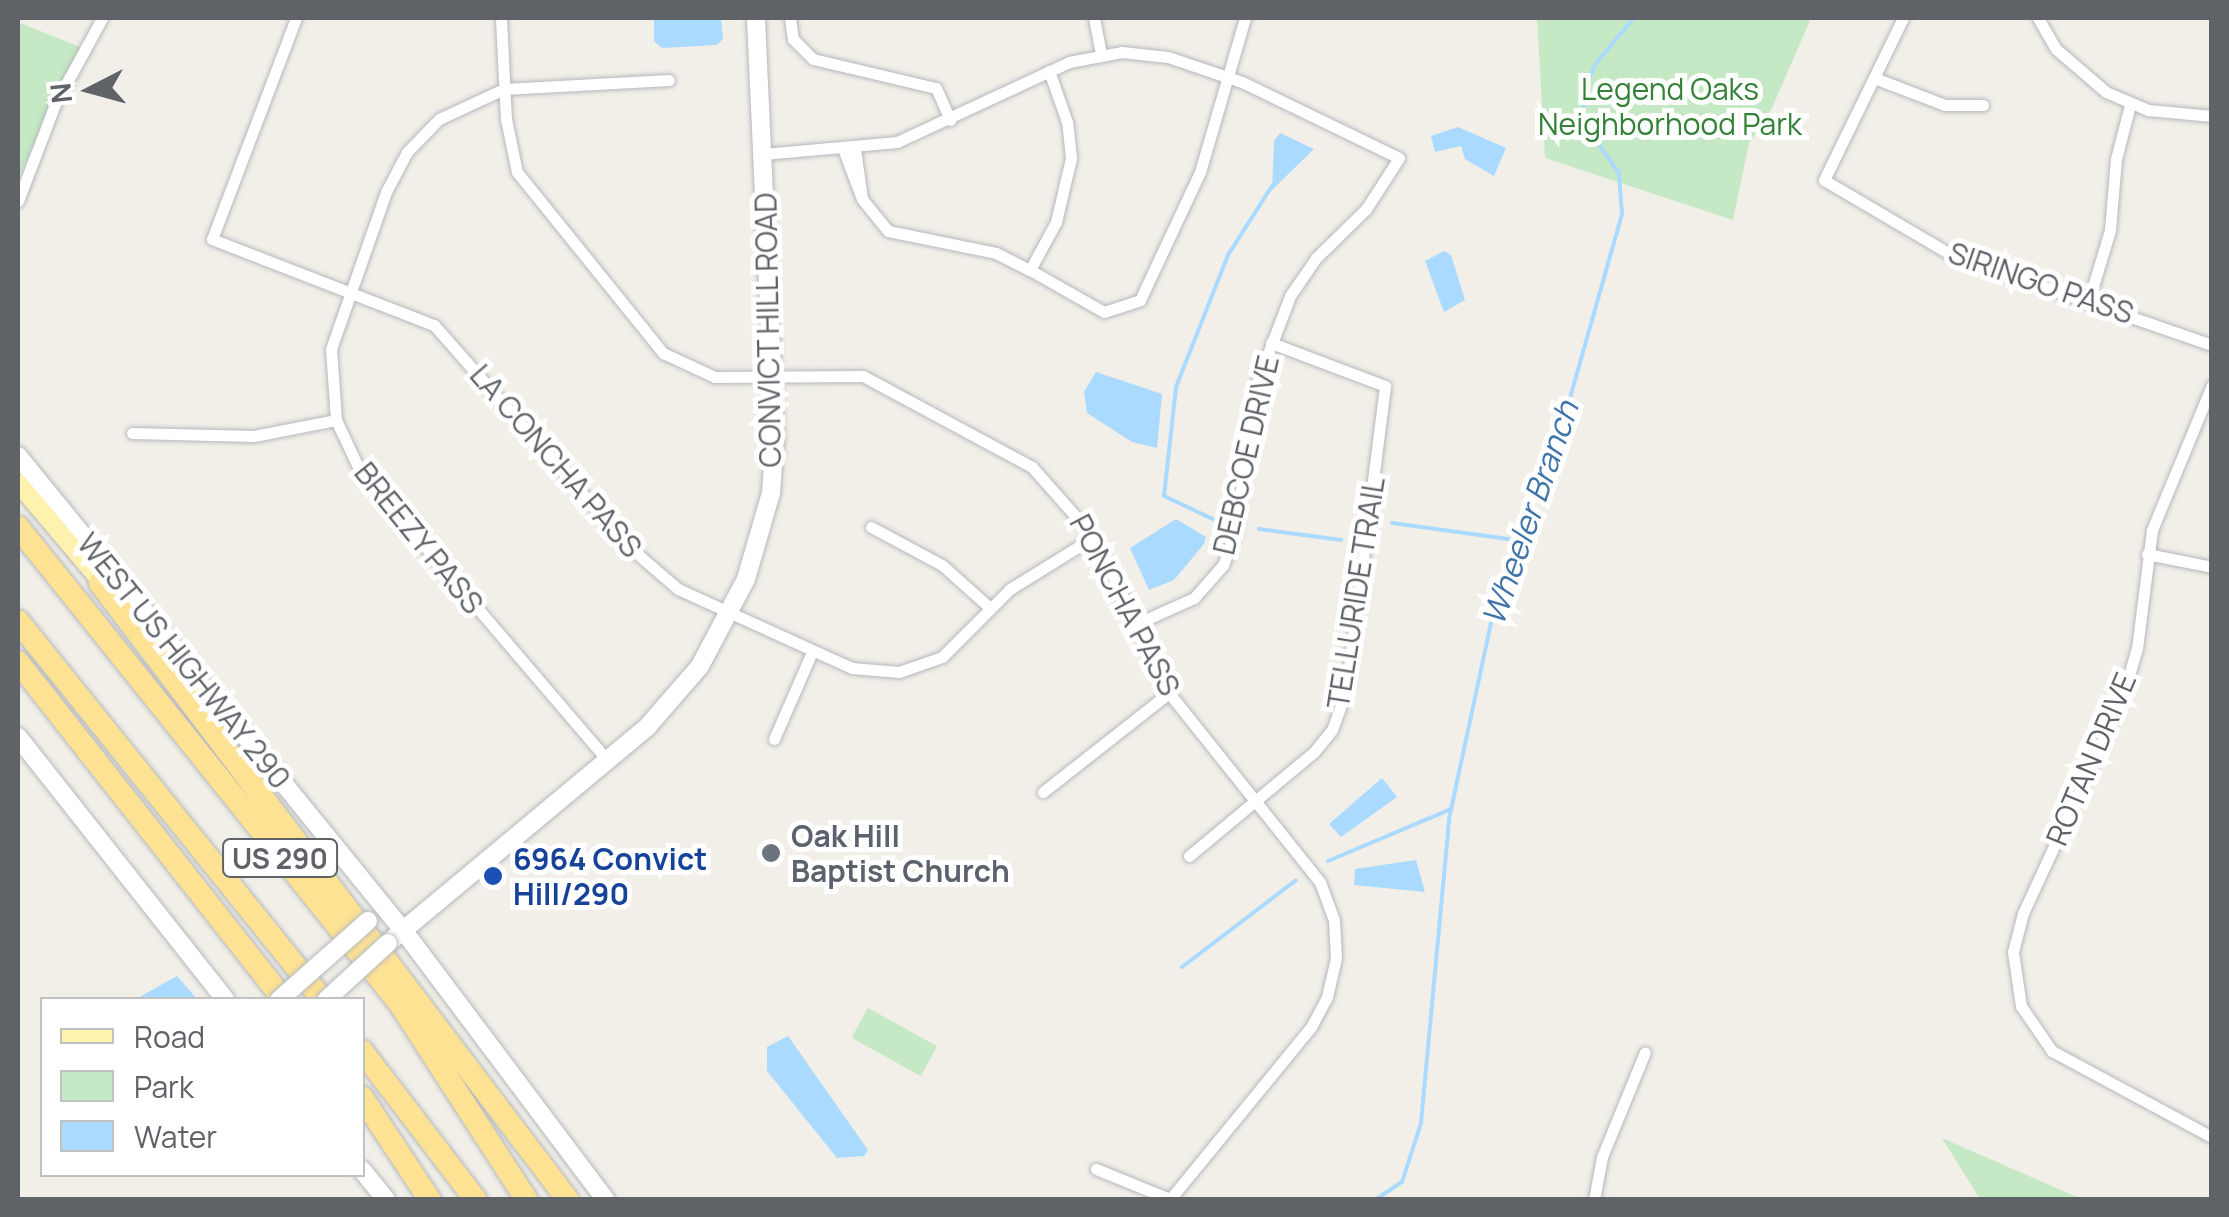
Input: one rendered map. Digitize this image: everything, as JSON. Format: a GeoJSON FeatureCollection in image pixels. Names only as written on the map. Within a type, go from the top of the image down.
{"type":"FeatureCollection","features":[{"type":"Feature","properties":{"kind":"highway","name":"WEST US HIGHWAY 290"},"geometry":{"type":"LineString","coordinates":[[18,527],[400,1004],[527,1200]]}},
{"type":"Feature","properties":{"kind":"highway"},"geometry":{"type":"LineString","coordinates":[[100,583],[468,1060],[568,1200]]}},
{"type":"Feature","properties":{"kind":"highway","name":"US 290"},"geometry":{"type":"LineString","coordinates":[[18,621],[322,997]]}},
{"type":"Feature","properties":{"kind":"highway","name":"US 290"},"geometry":{"type":"LineString","coordinates":[[18,662],[280,997]]}},
{"type":"Feature","properties":{"kind":"highway"},"geometry":{"type":"LineString","coordinates":[[248,818],[366,928]]}},
{"type":"Feature","properties":{"kind":"highway"},"geometry":{"type":"LineString","coordinates":[[365,1055],[476,1200]]}},
{"type":"Feature","properties":{"kind":"highway"},"geometry":{"type":"LineString","coordinates":[[365,1101],[401,1150],[430,1200]]}},
{"type":"Feature","properties":{"kind":"main road","name":"CONVICT HILL ROAD"},"geometry":{"type":"LineString","coordinates":[[327,997],[608,761],[680,694],[730,614],[770,493],[773,376],[756,18]]}},
{"type":"Feature","properties":{"kind":"main road","name":"WEST US HIGHWAY 290"},"geometry":{"type":"LineString","coordinates":[[18,456],[403,930],[606,1200]]}},
{"type":"Feature","properties":{"kind":"main road"},"geometry":{"type":"LineString","coordinates":[[18,482],[100,583],[216,699]]}},
{"type":"Feature","properties":{"kind":"main road"},"geometry":{"type":"LineString","coordinates":[[18,737],[224,997]]}},
{"type":"Feature","properties":{"kind":"main road"},"geometry":{"type":"LineString","coordinates":[[286,997],[366,928],[367,885]]}},
{"type":"Feature","properties":{"kind":"main road"},"geometry":{"type":"LineString","coordinates":[[365,1174],[386,1200]]}},
{"type":"Feature","properties":{"kind":"street"},"geometry":{"type":"LineString","coordinates":[[18,202],[55,104],[102,18]]}},
{"type":"Feature","properties":{"kind":"street","name":"LA CONCHA PASS"},"geometry":{"type":"LineString","coordinates":[[296,18],[212,239],[348,290],[448,337],[628,546],[662,578],[730,614],[862,671],[910,670],[950,650],[989,607],[1094,536]]}},
{"type":"Feature","properties":{"kind":"street","name":"PONCHA PASS"},"geometry":{"type":"LineString","coordinates":[[501,18],[508,141],[532,199],[663,353],[715,377],[844,373],[876,381],[1020,458],[1064,497],[1094,536],[1169,693],[1325,893],[1336,930],[1334,973],[1311,1026],[1170,1200]]}},
{"type":"Feature","properties":{"kind":"street"},"geometry":{"type":"LineString","coordinates":[[790,18],[792,39],[813,59],[936,88],[950,120]]}},
{"type":"Feature","properties":{"kind":"street"},"geometry":{"type":"LineString","coordinates":[[1094,18],[1100,53]]}},
{"type":"Feature","properties":{"kind":"street"},"geometry":{"type":"LineString","coordinates":[[849,150],[862,199],[888,231],[980,248],[1030,270],[1104,312],[1140,300],[1200,172],[1225,76],[1246,18]]}},
{"type":"Feature","properties":{"kind":"street"},"geometry":{"type":"LineString","coordinates":[[1903,18],[1877,79],[1944,105],[1983,105]]}},
{"type":"Feature","properties":{"kind":"street"},"geometry":{"type":"LineString","coordinates":[[2038,18],[2080,74],[2130,105],[2212,116]]}},
{"type":"Feature","properties":{"kind":"street"},"geometry":{"type":"LineString","coordinates":[[763,154],[849,150],[950,120],[1049,71],[1100,53],[1152,53],[1225,76]]}},
{"type":"Feature","properties":{"kind":"street"},"geometry":{"type":"LineString","coordinates":[[1030,270],[1056,222],[1071,158],[1068,122],[1049,71]]}},
{"type":"Feature","properties":{"kind":"street","name":"DEBCOE DRIVE"},"geometry":{"type":"LineString","coordinates":[[1134,625],[1194,598],[1228,554],[1252,402],[1271,343],[1298,282],[1366,210],[1398,158],[1225,76]]}},
{"type":"Feature","properties":{"kind":"street","name":"SIRINGO PASS"},"geometry":{"type":"LineString","coordinates":[[1877,79],[1824,180],[1938,249],[2212,345]]}},
{"type":"Feature","properties":{"kind":"street","name":"BREEZY PASS"},"geometry":{"type":"LineString","coordinates":[[608,761],[360,471],[336,420],[331,348],[348,290],[407,152],[439,119],[504,89],[669,80]]}},
{"type":"Feature","properties":{"kind":"street"},"geometry":{"type":"LineString","coordinates":[[2089,300],[2110,230],[2116,158],[2130,105]]}},
{"type":"Feature","properties":{"kind":"street","name":"TELLURIDE TRAIL"},"geometry":{"type":"LineString","coordinates":[[1188,856],[1314,752],[1342,704],[1385,386],[1271,343]]}},
{"type":"Feature","properties":{"kind":"street","name":"ROTAN DRIVE"},"geometry":{"type":"LineString","coordinates":[[2212,385],[2146,554],[2137,648],[2122,698],[2023,914],[2012,952],[2017,992],[2030,1023],[2067,1061],[2212,1138]]}},
{"type":"Feature","properties":{"kind":"street"},"geometry":{"type":"LineString","coordinates":[[132,433],[254,436],[336,420]]}},
{"type":"Feature","properties":{"kind":"street"},"geometry":{"type":"LineString","coordinates":[[871,527],[942,565],[989,607]]}},
{"type":"Feature","properties":{"kind":"street"},"geometry":{"type":"LineString","coordinates":[[2146,554],[2212,567]]}},
{"type":"Feature","properties":{"kind":"street"},"geometry":{"type":"LineString","coordinates":[[774,739],[812,652]]}},
{"type":"Feature","properties":{"kind":"street"},"geometry":{"type":"LineString","coordinates":[[1043,792],[1169,693]]}},
{"type":"Feature","properties":{"kind":"street"},"geometry":{"type":"LineString","coordinates":[[1594,1200],[1602,1157],[1645,1052]]}},
{"type":"Feature","properties":{"kind":"street"},"geometry":{"type":"LineString","coordinates":[[1096,1169],[1170,1200]]}},
{"type":"Feature","properties":{"kind":"green space","name":"Legend Oaks Neighborhood Park"},"geometry":{"type":"Polygon","coordinates":[[[1537,18],[1811,18],[1772,108],[1749,143],[1733,220],[1545,158],[1537,18]]]}},
{"type":"Feature","properties":{"kind":"green space"},"geometry":{"type":"Polygon","coordinates":[[[18,22],[80,47],[18,178],[18,22]]]}},
{"type":"Feature","properties":{"kind":"green space"},"geometry":{"type":"Polygon","coordinates":[[[868,1008],[937,1046],[921,1076],[852,1038],[868,1008]]]}},
{"type":"Feature","properties":{"kind":"green space"},"geometry":{"type":"Polygon","coordinates":[[[1942,1138],[2063,1191],[2082,1199],[1980,1199],[1942,1138]]]}},
{"type":"Feature","properties":{"kind":"water"},"geometry":{"type":"Polygon","coordinates":[[[654,18],[721,18],[723,39],[717,45],[662,48],[654,41],[654,18]]]}},
{"type":"Feature","properties":{"kind":"water"},"geometry":{"type":"Polygon","coordinates":[[[1458,127],[1506,148],[1494,176],[1465,159],[1461,146],[1435,152],[1431,136],[1458,127]]]}},
{"type":"Feature","properties":{"kind":"water"},"geometry":{"type":"Polygon","coordinates":[[[1280,133],[1314,149],[1272,190],[1274,141],[1280,133]]]}},
{"type":"Feature","properties":{"kind":"water"},"geometry":{"type":"Polygon","coordinates":[[[1444,251],[1451,255],[1465,300],[1444,312],[1425,261],[1444,251]]]}},
{"type":"Feature","properties":{"kind":"water"},"geometry":{"type":"Polygon","coordinates":[[[1096,372],[1162,394],[1157,448],[1132,442],[1087,413],[1084,392],[1096,372]]]}},
{"type":"Feature","properties":{"kind":"water"},"geometry":{"type":"Polygon","coordinates":[[[1176,519],[1206,537],[1204,544],[1174,580],[1149,590],[1130,548],[1176,519]]]}},
{"type":"Feature","properties":{"kind":"water"},"geometry":{"type":"Polygon","coordinates":[[[1382,778],[1397,797],[1341,837],[1329,824],[1382,778]]]}},
{"type":"Feature","properties":{"kind":"water"},"geometry":{"type":"Polygon","coordinates":[[[1416,860],[1425,892],[1354,885],[1355,869],[1416,860]]]}},
{"type":"Feature","properties":{"kind":"water"},"geometry":{"type":"Polygon","coordinates":[[[177,976],[195,997],[140,997],[177,976]]]}},
{"type":"Feature","properties":{"kind":"water"},"geometry":{"type":"Polygon","coordinates":[[[788,1036],[868,1150],[864,1156],[837,1158],[767,1071],[767,1047],[788,1036]]]}},
{"type":"Feature","properties":{"kind":"waterway","name":"Wheeler Branch"},"geometry":{"type":"LineString","coordinates":[[1375,1200],[1402,1182],[1421,1123],[1449,819],[1498,591],[1568,405],[1622,214],[1619,173],[1583,122],[1585,87],[1596,63],[1634,18]]}},
{"type":"Feature","properties":{"kind":"waterway"},"geometry":{"type":"LineString","coordinates":[[1217,521],[1164,496],[1176,387],[1228,255],[1272,186]]}},
{"type":"Feature","properties":{"kind":"waterway"},"geometry":{"type":"LineString","coordinates":[[1392,523],[1516,540]]}},
{"type":"Feature","properties":{"kind":"waterway"},"geometry":{"type":"LineString","coordinates":[[1259,529],[1341,540]]}},
{"type":"Feature","properties":{"kind":"waterway"},"geometry":{"type":"LineString","coordinates":[[1328,861],[1451,809]]}},
{"type":"Feature","properties":{"kind":"waterway"},"geometry":{"type":"LineString","coordinates":[[1182,967],[1296,880]]}},
{"type":"Feature","properties":{"kind":"place","name":"Oak Hill Baptist Church"},"geometry":{"type":"Point","coordinates":[771,853]}},
{"type":"Feature","properties":{"kind":"place","name":"6964 Convict Hill/290"},"geometry":{"type":"Point","coordinates":[493,876]}}]}
